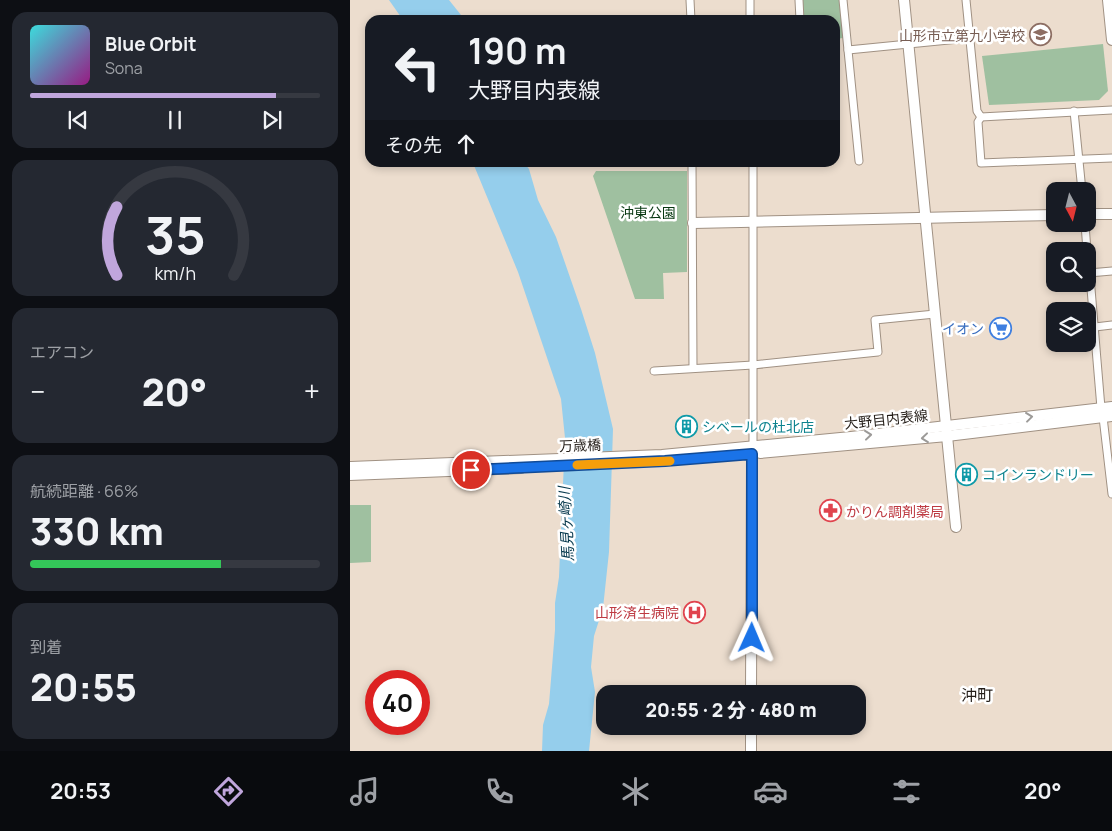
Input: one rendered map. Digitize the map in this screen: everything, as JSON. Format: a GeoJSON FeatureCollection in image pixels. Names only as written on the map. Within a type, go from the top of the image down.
{"type":"FeatureCollection","features":[{"type":"Feature","properties":{"kind":"street"},"geometry":{"type":"LineString","coordinates":[[690,0],[691,15]]}},
{"type":"Feature","properties":{"kind":"street"},"geometry":{"type":"LineString","coordinates":[[750,0],[750,15]]}},
{"type":"Feature","properties":{"kind":"street"},"geometry":{"type":"LineString","coordinates":[[799,0],[800,15]]}},
{"type":"Feature","properties":{"kind":"street"},"geometry":{"type":"LineString","coordinates":[[843,0],[859,161]]}},
{"type":"Feature","properties":{"kind":"street"},"geometry":{"type":"LineString","coordinates":[[904,0],[956,527]]}},
{"type":"Feature","properties":{"kind":"street"},"geometry":{"type":"LineString","coordinates":[[966,0],[977,112],[981,117]]}},
{"type":"Feature","properties":{"kind":"street"},"geometry":{"type":"LineString","coordinates":[[1108,0],[1112,40]]}},
{"type":"Feature","properties":{"kind":"street"},"geometry":{"type":"LineString","coordinates":[[848,50],[969,38]]}},
{"type":"Feature","properties":{"kind":"street"},"geometry":{"type":"LineString","coordinates":[[981,117],[1112,110]]}},
{"type":"Feature","properties":{"kind":"street"},"geometry":{"type":"LineString","coordinates":[[1074,111],[1081,182]]}},
{"type":"Feature","properties":{"kind":"street"},"geometry":{"type":"LineString","coordinates":[[981,117],[978,122],[981,163],[1112,158]]}},
{"type":"Feature","properties":{"kind":"street"},"geometry":{"type":"LineString","coordinates":[[692,167],[692,368]]}},
{"type":"Feature","properties":{"kind":"street"},"geometry":{"type":"LineString","coordinates":[[751,685],[753,167]]}},
{"type":"Feature","properties":{"kind":"street"},"geometry":{"type":"LineString","coordinates":[[1096,214],[1112,214]]}},
{"type":"Feature","properties":{"kind":"street"},"geometry":{"type":"LineString","coordinates":[[693,223],[1046,215]]}},
{"type":"Feature","properties":{"kind":"street"},"geometry":{"type":"LineString","coordinates":[[1096,272],[1112,271]]}},
{"type":"Feature","properties":{"kind":"street"},"geometry":{"type":"LineString","coordinates":[[654,371],[753,365],[878,352],[875,320],[935,314]]}},
{"type":"Feature","properties":{"kind":"street"},"geometry":{"type":"LineString","coordinates":[[1096,327],[1112,324]]}},
{"type":"Feature","properties":{"kind":"street"},"geometry":{"type":"LineString","coordinates":[[1096,334],[1107,412],[1112,494]]}},
{"type":"Feature","properties":{"kind":"street","name":"大野目内表線"},"geometry":{"type":"LineString","coordinates":[[664,458],[946,431],[1107,412]]}},
{"type":"Feature","properties":{"kind":"street","name":"万歳橋"},"geometry":{"type":"LineString","coordinates":[[499,466],[664,458]]}},
{"type":"Feature","properties":{"kind":"street"},"geometry":{"type":"LineString","coordinates":[[350,467],[499,466]]}},
{"type":"Feature","properties":{"kind":"street"},"geometry":{"type":"LineString","coordinates":[[350,475],[499,466]]}},
{"type":"Feature","properties":{"kind":"street"},"geometry":{"type":"LineString","coordinates":[[751,735],[751,751]]}},
{"type":"Feature","properties":{"kind":"green space"},"geometry":{"type":"Polygon","coordinates":[[[802,0],[839,0],[843,38],[840,38],[840,15],[803,15],[802,0]]]}},
{"type":"Feature","properties":{"kind":"green space"},"geometry":{"type":"Polygon","coordinates":[[[1103,44],[1108,91],[1099,100],[989,105],[982,56],[1103,44]]]}},
{"type":"Feature","properties":{"kind":"green space","name":"沖東公園"},"geometry":{"type":"Polygon","coordinates":[[[596,171],[687,171],[687,272],[663,273],[664,299],[635,299],[593,176],[596,171]]]}},
{"type":"Feature","properties":{"kind":"green space"},"geometry":{"type":"Polygon","coordinates":[[[350,505],[371,505],[371,562],[350,563],[350,505]]]}},
{"type":"Feature","properties":{"kind":"water"},"geometry":{"type":"Polygon","coordinates":[[[389,0],[449,0],[461,15],[400,15],[389,0]]]}},
{"type":"Feature","properties":{"kind":"water","name":"馬見ヶ崎川"},"geometry":{"type":"Polygon","coordinates":[[[475,167],[527,167],[529,169],[538,200],[556,237],[581,309],[595,353],[613,429],[609,552],[603,608],[594,636],[591,667],[595,692],[589,751],[542,751],[543,725],[549,704],[555,630],[555,603],[559,577],[565,438],[561,399],[518,272],[475,167]]]}},
{"type":"Feature","properties":{"kind":"slow traffic"},"geometry":{"type":"LineString","coordinates":[[577,465],[670,461]]}},
{"type":"Feature","properties":{"kind":"place","name":"山形市立第九小学校"},"geometry":{"type":"Point","coordinates":[1041,35]}},
{"type":"Feature","properties":{"kind":"place","name":"イオン"},"geometry":{"type":"Point","coordinates":[1000,328]}},
{"type":"Feature","properties":{"kind":"place","name":"シベールの杜北店"},"geometry":{"type":"Point","coordinates":[686,426]}},
{"type":"Feature","properties":{"kind":"place","name":"コインランドリー"},"geometry":{"type":"Point","coordinates":[966,474]}},
{"type":"Feature","properties":{"kind":"place","name":"かりん調剤薬局"},"geometry":{"type":"Point","coordinates":[830,511]}},
{"type":"Feature","properties":{"kind":"place","name":"山形済生病院"},"geometry":{"type":"Point","coordinates":[695,612]}},
{"type":"Feature","properties":{"kind":"district","name":"沖町"},"geometry":{"type":"Point","coordinates":[977,695]}},
{"type":"Feature","properties":{"kind":"route"},"geometry":{"type":"LineString","coordinates":[[471,470],[665,461],[752,454],[752,638]]}}]}
